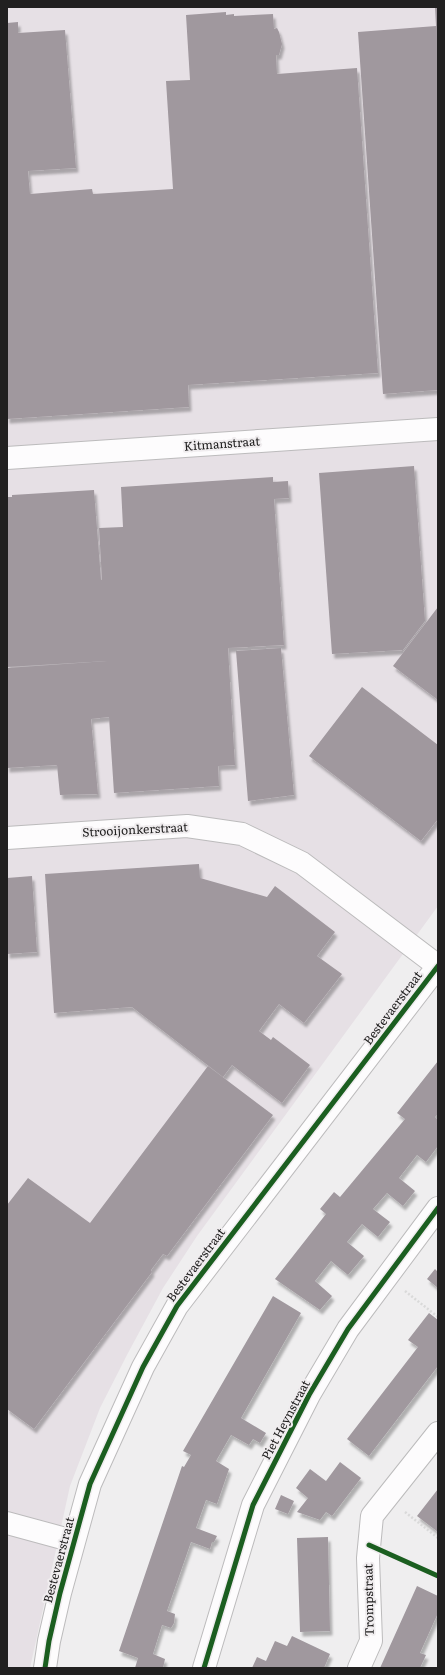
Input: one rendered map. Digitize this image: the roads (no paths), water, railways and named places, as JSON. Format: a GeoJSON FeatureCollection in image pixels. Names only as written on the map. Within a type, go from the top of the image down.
{"type":"FeatureCollection","features":[{"type":"Feature","properties":{"kind":"street","name":"Kitmanstraat"},"geometry":{"type":"LineString","coordinates":[[7,458],[438,429]]}},
{"type":"Feature","properties":{"kind":"street","name":"Strooijonkerstraat"},"geometry":{"type":"LineString","coordinates":[[7,838],[187,826],[242,834],[302,863],[438,966]]}},
{"type":"Feature","properties":{"kind":"street","name":"Bestevaerstraat"},"geometry":{"type":"LineString","coordinates":[[45,1668],[52,1628],[73,1541],[90,1484],[142,1367],[177,1306],[438,966]]}},
{"type":"Feature","properties":{"kind":"street","name":"Piet Heynstraat"},"geometry":{"type":"LineString","coordinates":[[204,1668],[253,1505],[309,1395],[348,1330],[438,1208]]}},
{"type":"Feature","properties":{"kind":"street","name":"Trompstraat"},"geometry":{"type":"LineString","coordinates":[[359,1668],[371,1641],[368,1558],[372,1516],[438,1433]]}},
{"type":"Feature","properties":{"kind":"street"},"geometry":{"type":"LineString","coordinates":[[7,1523],[73,1541]]}}]}
